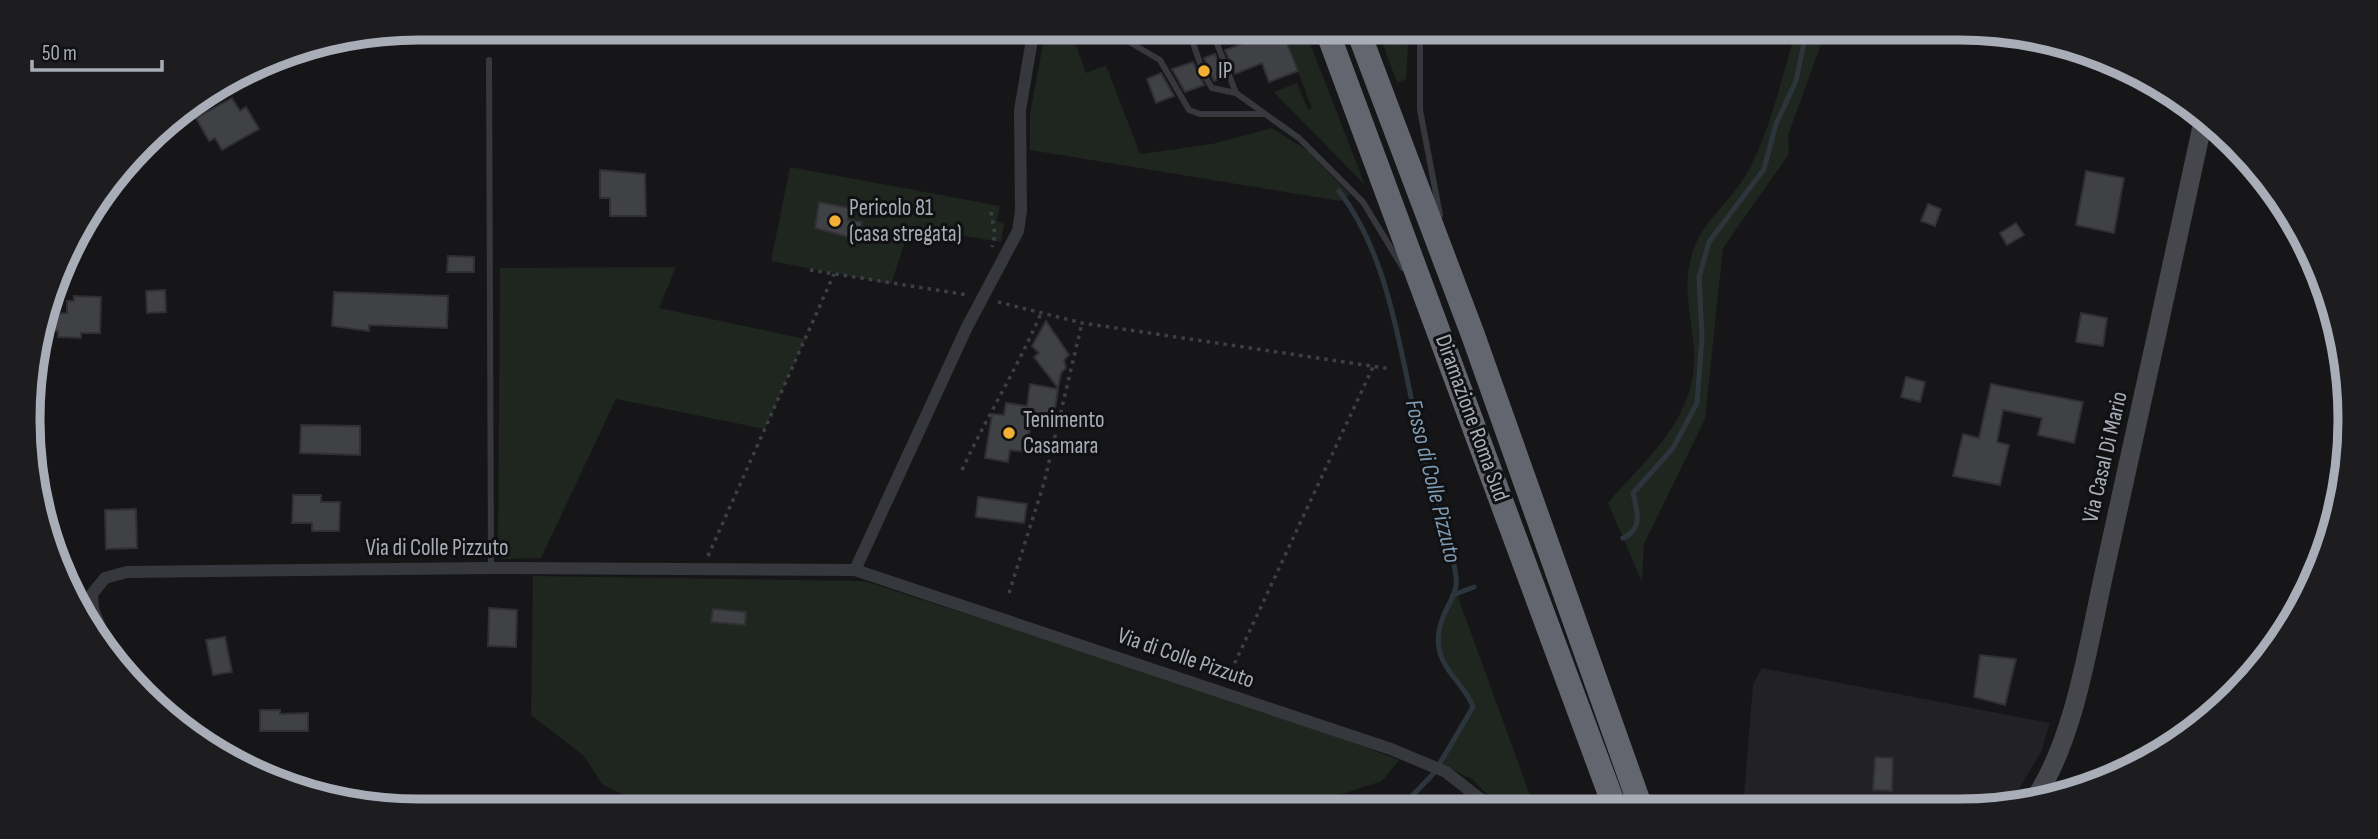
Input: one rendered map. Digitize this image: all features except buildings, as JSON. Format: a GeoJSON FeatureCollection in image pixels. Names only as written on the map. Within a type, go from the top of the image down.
{"type":"FeatureCollection","features":[{"type":"Feature","properties":{"kind":"highway","name":"Diramazione Roma Sud"},"geometry":{"type":"LineString","coordinates":[[1331,40],[1612,799]]}},
{"type":"Feature","properties":{"kind":"highway","name":"Diramazione Roma Sud"},"geometry":{"type":"LineString","coordinates":[[1362,40],[1473,335],[1638,799]]}},
{"type":"Feature","properties":{"kind":"street"},"geometry":{"type":"LineString","coordinates":[[855,570],[967,327],[1019,225],[1020,110],[1032,40]]}},
{"type":"Feature","properties":{"kind":"street","name":"Via Casal Di Mario"},"geometry":{"type":"LineString","coordinates":[[2040,789],[2052,768],[2071,713],[2135,439],[2202,128]]}},
{"type":"Feature","properties":{"kind":"street","name":"Via di Colle Pizzuto"},"geometry":{"type":"LineString","coordinates":[[97,618],[92,594],[99,583],[119,573],[491,568],[855,570],[1391,749],[1446,772],[1480,799]]}},
{"type":"Feature","properties":{"kind":"lane"},"geometry":{"type":"LineString","coordinates":[[1128,40],[1160,60],[1189,110],[1200,114],[1265,114]]}},
{"type":"Feature","properties":{"kind":"lane"},"geometry":{"type":"LineString","coordinates":[[1192,40],[1208,83],[1219,91],[1237,93],[1317,153],[1372,213],[1448,352]]}},
{"type":"Feature","properties":{"kind":"lane"},"geometry":{"type":"LineString","coordinates":[[1216,40],[1237,93]]}},
{"type":"Feature","properties":{"kind":"lane"},"geometry":{"type":"LineString","coordinates":[[1420,40],[1419,110],[1442,222]]}},
{"type":"Feature","properties":{"kind":"lane"},"geometry":{"type":"LineString","coordinates":[[489,60],[491,568]]}},
{"type":"Feature","properties":{"kind":"lane"},"geometry":{"type":"LineString","coordinates":[[1446,238],[1473,335]]}},
{"type":"Feature","properties":{"kind":"path"},"geometry":{"type":"LineString","coordinates":[[988,256],[995,235],[991,212]]}},
{"type":"Feature","properties":{"kind":"path"},"geometry":{"type":"LineString","coordinates":[[810,270],[967,296],[972,287]]}},
{"type":"Feature","properties":{"kind":"path"},"geometry":{"type":"LineString","coordinates":[[702,569],[834,274]]}},
{"type":"Feature","properties":{"kind":"path"},"geometry":{"type":"LineString","coordinates":[[998,302],[1082,323],[1391,369]]}},
{"type":"Feature","properties":{"kind":"path"},"geometry":{"type":"LineString","coordinates":[[962,470],[988,414],[1017,368],[1042,312]]}},
{"type":"Feature","properties":{"kind":"path"},"geometry":{"type":"LineString","coordinates":[[1009,593],[1044,483],[1082,323]]}},
{"type":"Feature","properties":{"kind":"path"},"geometry":{"type":"LineString","coordinates":[[1231,671],[1373,367]]}},
{"type":"Feature","properties":{"kind":"shaded area"},"geometry":{"type":"Polygon","coordinates":[[[1044,40],[1074,40],[1086,73],[1106,65],[1140,154],[1212,144],[1272,128],[1308,151],[1350,195],[1340,201],[1030,150],[1030,114],[1044,40]]]}},
{"type":"Feature","properties":{"kind":"shaded area"},"geometry":{"type":"Polygon","coordinates":[[[1286,40],[1309,40],[1365,185],[1274,92],[1297,83],[1308,110],[1312,108],[1286,40]]]}},
{"type":"Feature","properties":{"kind":"shaded area"},"geometry":{"type":"Polygon","coordinates":[[[1381,40],[1408,40],[1406,79],[1397,83],[1381,40]]]}},
{"type":"Feature","properties":{"kind":"shaded area"},"geometry":{"type":"Polygon","coordinates":[[[1793,40],[1823,40],[1788,135],[1789,154],[1723,248],[1705,419],[1644,544],[1642,582],[1608,503],[1654,452],[1679,416],[1693,375],[1694,351],[1688,275],[1693,251],[1709,222],[1744,178],[1768,124],[1793,40]]]}},
{"type":"Feature","properties":{"kind":"shaded area"},"geometry":{"type":"Polygon","coordinates":[[[790,167],[1000,206],[997,221],[1004,224],[1001,242],[910,227],[891,284],[771,261],[790,167]],[[820,203],[815,228],[861,241],[862,222],[848,220],[820,203]]]}},
{"type":"Feature","properties":{"kind":"shaded area"},"geometry":{"type":"Polygon","coordinates":[[[676,267],[659,308],[805,339],[765,429],[616,399],[541,558],[502,559],[498,553],[500,268],[676,267]]]}},
{"type":"Feature","properties":{"kind":"shaded area"},"geometry":{"type":"Polygon","coordinates":[[[533,576],[864,581],[1283,716],[1399,760],[1382,781],[1326,799],[628,799],[602,784],[584,756],[531,715],[533,576]]]}},
{"type":"Feature","properties":{"kind":"shaded area"},"geometry":{"type":"Polygon","coordinates":[[[1455,589],[1531,799],[1491,799],[1472,779],[1440,763],[1473,706],[1438,641],[1442,613],[1455,589]]]}},
{"type":"Feature","properties":{"kind":"shaded area"},"geometry":{"type":"Polygon","coordinates":[[[1762,668],[2050,723],[2041,752],[2016,794],[1958,799],[1744,799],[1753,685],[1762,668]]]}},
{"type":"Feature","properties":{"kind":"waterway"},"geometry":{"type":"LineString","coordinates":[[1623,538],[1634,530],[1636,524],[1637,512],[1633,493],[1673,448],[1697,403],[1702,337],[1699,277],[1709,242],[1764,169],[1776,124],[1796,81],[1805,40]]}},
{"type":"Feature","properties":{"kind":"waterway","name":"Fosso di Colle Pizzuto"},"geometry":{"type":"LineString","coordinates":[[1339,191],[1372,248],[1383,281],[1393,314],[1422,448],[1446,528],[1456,577],[1454,593],[1442,619],[1438,641],[1443,660],[1473,707],[1440,763]]}},
{"type":"Feature","properties":{"kind":"waterway"},"geometry":{"type":"LineString","coordinates":[[1453,595],[1474,587]]}},
{"type":"Feature","properties":{"kind":"waterway","name":"Fosso di Colle Pizzuto"},"geometry":{"type":"LineString","coordinates":[[1407,799],[1434,773]]}},
{"type":"Feature","properties":{"kind":"place","name":"IP"},"geometry":{"type":"Point","coordinates":[1204,71]}},
{"type":"Feature","properties":{"kind":"place","name":"Pericolo 81 (casa stregata)"},"geometry":{"type":"Point","coordinates":[835,221]}},
{"type":"Feature","properties":{"kind":"place","name":"Tenimento Casamara"},"geometry":{"type":"Point","coordinates":[1009,433]}}]}
